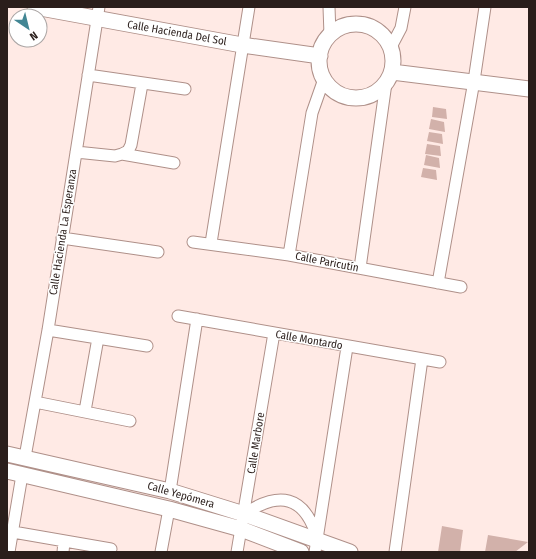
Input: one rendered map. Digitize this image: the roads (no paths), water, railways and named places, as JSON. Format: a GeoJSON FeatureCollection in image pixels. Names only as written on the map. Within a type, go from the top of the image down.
{"type":"FeatureCollection","features":[{"type":"Feature","properties":{"kind":"main road","name":"Calle Hacienda Del Sol"},"geometry":{"type":"LineString","coordinates":[[35,7],[98,13],[242,45],[320,56]]}},
{"type":"Feature","properties":{"kind":"main road"},"geometry":{"type":"LineString","coordinates":[[351,24],[363,24],[380,32],[391,47],[394,59],[389,77],[377,92],[366,97],[353,98],[341,95],[331,88],[324,79],[320,68],[320,56],[323,44],[330,35],[340,28],[351,24]]}},
{"type":"Feature","properties":{"kind":"main road"},"geometry":{"type":"LineString","coordinates":[[389,77],[474,81],[529,89]]}},
{"type":"Feature","properties":{"kind":"main road","name":"Calle Yepómera"},"geometry":{"type":"LineString","coordinates":[[7,454],[170,491],[244,514],[316,546],[350,552]]}},
{"type":"Feature","properties":{"kind":"main road","name":"Calle Yepómera"},"geometry":{"type":"LineString","coordinates":[[7,471],[169,509],[241,529],[301,552]]}},
{"type":"Feature","properties":{"kind":"street"},"geometry":{"type":"LineString","coordinates":[[211,243],[249,7]]}},
{"type":"Feature","properties":{"kind":"street"},"geometry":{"type":"LineString","coordinates":[[329,7],[330,35]]}},
{"type":"Feature","properties":{"kind":"street"},"geometry":{"type":"LineString","coordinates":[[391,47],[401,28],[405,7]]}},
{"type":"Feature","properties":{"kind":"street"},"geometry":{"type":"LineString","coordinates":[[438,283],[474,81],[485,7]]}},
{"type":"Feature","properties":{"kind":"street","name":"Calle Hacienda La Esperanza"},"geometry":{"type":"LineString","coordinates":[[25,457],[48,330],[98,13]]}},
{"type":"Feature","properties":{"kind":"street"},"geometry":{"type":"LineString","coordinates":[[88,75],[185,89]]}},
{"type":"Feature","properties":{"kind":"street"},"geometry":{"type":"LineString","coordinates":[[360,268],[389,77]]}},
{"type":"Feature","properties":{"kind":"street"},"geometry":{"type":"LineString","coordinates":[[289,255],[312,113],[324,79]]}},
{"type":"Feature","properties":{"kind":"street"},"geometry":{"type":"LineString","coordinates":[[76,152],[115,156],[128,151],[131,145],[142,84]]}},
{"type":"Feature","properties":{"kind":"street"},"geometry":{"type":"LineString","coordinates":[[122,154],[174,163]]}},
{"type":"Feature","properties":{"kind":"street"},"geometry":{"type":"LineString","coordinates":[[62,238],[158,252]]}},
{"type":"Feature","properties":{"kind":"street","name":"Calle Paricutín"},"geometry":{"type":"LineString","coordinates":[[193,242],[211,243],[289,255],[461,287]]}},
{"type":"Feature","properties":{"kind":"street","name":"Calle Montardo"},"geometry":{"type":"LineString","coordinates":[[178,316],[347,347],[440,362]]}},
{"type":"Feature","properties":{"kind":"street"},"geometry":{"type":"LineString","coordinates":[[170,491],[197,320]]}},
{"type":"Feature","properties":{"kind":"street"},"geometry":{"type":"LineString","coordinates":[[48,330],[147,346]]}},
{"type":"Feature","properties":{"kind":"street","name":"Calle Marbore"},"geometry":{"type":"LineString","coordinates":[[237,552],[274,333]]}},
{"type":"Feature","properties":{"kind":"street"},"geometry":{"type":"LineString","coordinates":[[85,411],[98,338]]}},
{"type":"Feature","properties":{"kind":"street"},"geometry":{"type":"LineString","coordinates":[[316,546],[347,347]]}},
{"type":"Feature","properties":{"kind":"street"},"geometry":{"type":"LineString","coordinates":[[395,552],[422,359]]}},
{"type":"Feature","properties":{"kind":"street"},"geometry":{"type":"LineString","coordinates":[[35,402],[130,421]]}},
{"type":"Feature","properties":{"kind":"street"},"geometry":{"type":"LineString","coordinates":[[9,552],[22,475]]}},
{"type":"Feature","properties":{"kind":"street"},"geometry":{"type":"LineString","coordinates":[[244,514],[259,504],[271,500],[284,500],[302,508],[314,526],[316,546]]}},
{"type":"Feature","properties":{"kind":"street"},"geometry":{"type":"LineString","coordinates":[[161,552],[169,509]]}},
{"type":"Feature","properties":{"kind":"street"},"geometry":{"type":"LineString","coordinates":[[241,529],[245,552]]}},
{"type":"Feature","properties":{"kind":"street"},"geometry":{"type":"LineString","coordinates":[[13,532],[63,547],[111,549]]}}]}
